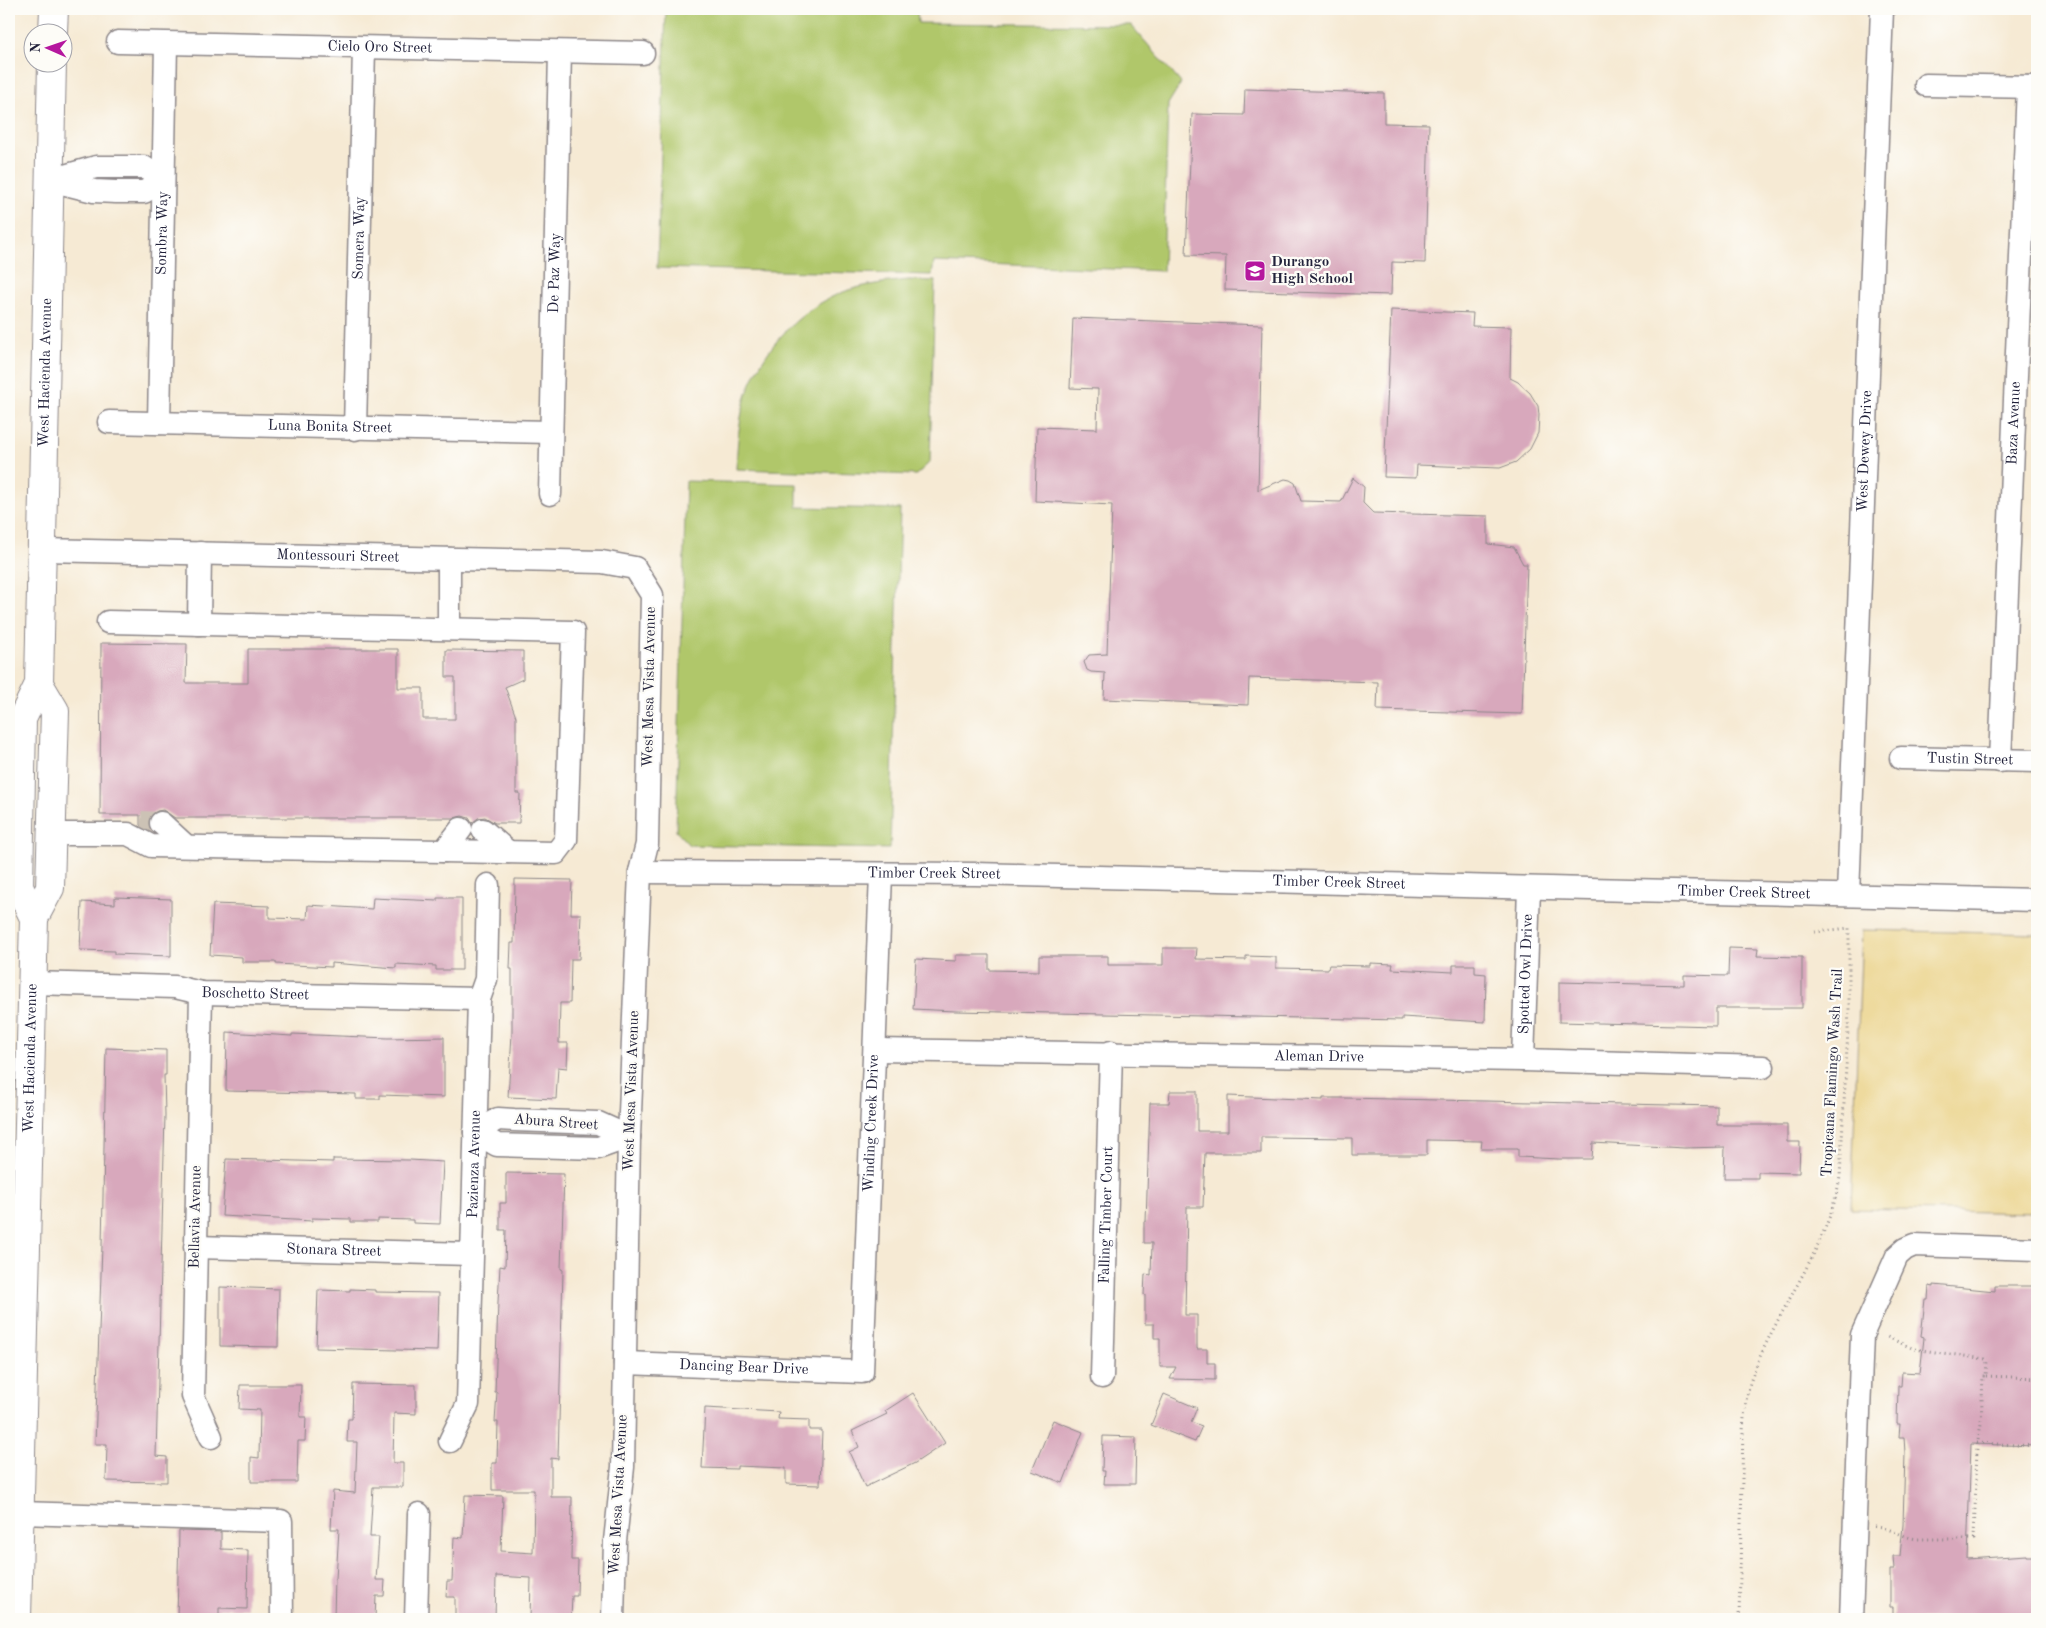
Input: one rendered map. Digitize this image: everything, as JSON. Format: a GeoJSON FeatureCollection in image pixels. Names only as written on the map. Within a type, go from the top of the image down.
{"type":"FeatureCollection","features":[{"type":"Feature","properties":{"kind":"main road"},"geometry":{"type":"LineString","coordinates":[[53,22],[54,9]]}},
{"type":"Feature","properties":{"kind":"main road","name":"West Hacienda Avenue"},"geometry":{"type":"LineString","coordinates":[[34,918],[19,887],[22,719],[39,684],[52,72]]}},
{"type":"Feature","properties":{"kind":"main road","name":"West Hacienda Avenue"},"geometry":{"type":"LineString","coordinates":[[17,1619],[34,918],[50,888],[55,711],[39,684]]}},
{"type":"Feature","properties":{"kind":"main road"},"geometry":{"type":"LineString","coordinates":[[22,719],[37,772],[36,808],[39,817],[52,829]]}},
{"type":"Feature","properties":{"kind":"street","name":"West Dewey Drive"},"geometry":{"type":"LineString","coordinates":[[1848,895],[1882,9]]}},
{"type":"Feature","properties":{"kind":"street","name":"Cielo Oro Street"},"geometry":{"type":"LineString","coordinates":[[118,42],[642,53]]}},
{"type":"Feature","properties":{"kind":"street","name":"Sombra Way"},"geometry":{"type":"LineString","coordinates":[[159,422],[166,44]]}},
{"type":"Feature","properties":{"kind":"street","name":"Somera Way"},"geometry":{"type":"LineString","coordinates":[[355,429],[364,48]]}},
{"type":"Feature","properties":{"kind":"street","name":"De Paz Way"},"geometry":{"type":"LineString","coordinates":[[550,494],[560,52]]}},
{"type":"Feature","properties":{"kind":"street"},"geometry":{"type":"LineString","coordinates":[[1926,85],[2033,87]]}},
{"type":"Feature","properties":{"kind":"street","name":"Baza Avenue"},"geometry":{"type":"LineString","coordinates":[[2000,761],[2033,87]]}},
{"type":"Feature","properties":{"kind":"street"},"geometry":{"type":"LineString","coordinates":[[96,167],[144,167],[163,181],[144,192],[116,192],[94,191],[50,180],[96,167]]}},
{"type":"Feature","properties":{"kind":"street"},"geometry":{"type":"LineString","coordinates":[[116,192],[117,167]]}},
{"type":"Feature","properties":{"kind":"street","name":"Luna Bonita Street"},"geometry":{"type":"LineString","coordinates":[[109,422],[551,432]]}},
{"type":"Feature","properties":{"kind":"street","name":"Montessouri Street"},"geometry":{"type":"LineString","coordinates":[[42,550],[602,562],[635,568]]}},
{"type":"Feature","properties":{"kind":"street"},"geometry":{"type":"LineString","coordinates":[[199,624],[200,553]]}},
{"type":"Feature","properties":{"kind":"street"},"geometry":{"type":"LineString","coordinates":[[449,559],[449,628]]}},
{"type":"Feature","properties":{"kind":"street","name":"West Mesa Vista Avenue"},"geometry":{"type":"LineString","coordinates":[[613,1619],[615,1541],[623,1467],[629,1137],[640,872],[647,844],[652,595],[635,568]]}},
{"type":"Feature","properties":{"kind":"street"},"geometry":{"type":"LineString","coordinates":[[108,622],[573,632],[566,840],[556,853],[151,846],[143,826]]}},
{"type":"Feature","properties":{"kind":"street","name":"Tustin Street"},"geometry":{"type":"LineString","coordinates":[[1901,758],[2037,762]]}},
{"type":"Feature","properties":{"kind":"street"},"geometry":{"type":"LineString","coordinates":[[52,829],[143,826],[186,846]]}},
{"type":"Feature","properties":{"kind":"street"},"geometry":{"type":"LineString","coordinates":[[444,851],[472,829],[508,852]]}},
{"type":"Feature","properties":{"kind":"street","name":"Timber Creek Street"},"geometry":{"type":"LineString","coordinates":[[640,872],[975,874],[2037,900]]}},
{"type":"Feature","properties":{"kind":"street","name":"Winding Creek Drive"},"geometry":{"type":"LineString","coordinates":[[862,1372],[881,874]]}},
{"type":"Feature","properties":{"kind":"street","name":"Pazienza Avenue"},"geometry":{"type":"LineString","coordinates":[[450,1441],[468,1404],[479,999],[486,979],[488,885]]}},
{"type":"Feature","properties":{"kind":"street","name":"Spotted Owl Drive"},"geometry":{"type":"LineString","coordinates":[[1523,1060],[1529,888]]}},
{"type":"Feature","properties":{"kind":"street","name":"Boschetto Street"},"geometry":{"type":"LineString","coordinates":[[32,983],[175,987],[201,993],[479,999]]}},
{"type":"Feature","properties":{"kind":"street","name":"Bellavia Avenue"},"geometry":{"type":"LineString","coordinates":[[201,993],[193,1396],[211,1437]]}},
{"type":"Feature","properties":{"kind":"street","name":"Aleman Drive"},"geometry":{"type":"LineString","coordinates":[[875,1050],[1111,1052],[1763,1067]]}},
{"type":"Feature","properties":{"kind":"street","name":"Falling Timber Court"},"geometry":{"type":"LineString","coordinates":[[1102,1377],[1111,1052]]}},
{"type":"Feature","properties":{"kind":"street","name":"Abura Street"},"geometry":{"type":"LineString","coordinates":[[475,1132],[497,1145],[598,1148],[629,1137]]}},
{"type":"Feature","properties":{"kind":"street"},"geometry":{"type":"LineString","coordinates":[[1851,1619],[1862,1335],[1897,1256],[1905,1249],[1914,1245],[2037,1249]]}},
{"type":"Feature","properties":{"kind":"street","name":"Stonara Street"},"geometry":{"type":"LineString","coordinates":[[195,1248],[471,1254]]}},
{"type":"Feature","properties":{"kind":"street","name":"Dancing Bear Drive"},"geometry":{"type":"LineString","coordinates":[[625,1363],[862,1372]]}},
{"type":"Feature","properties":{"kind":"street"},"geometry":{"type":"LineString","coordinates":[[20,1513],[281,1520],[282,1619]]}},
{"type":"Feature","properties":{"kind":"street"},"geometry":{"type":"LineString","coordinates":[[416,1619],[419,1514]]}},
{"type":"Feature","properties":{"kind":"path","name":"Tropicana Flamingo Wash Trail"},"geometry":{"type":"LineString","coordinates":[[1739,1619],[1743,1446],[1748,1389],[1770,1338],[1824,1231],[1832,1210],[1840,1178],[1849,1011],[1850,928],[1815,932]]}},
{"type":"Feature","properties":{"kind":"path"},"geometry":{"type":"LineString","coordinates":[[1855,1525],[1889,1528],[1908,1538],[1974,1539],[1977,1443],[1981,1424],[1983,1376],[1986,1376],[1987,1359],[1914,1349],[1896,1340],[1865,1329]]}},
{"type":"Feature","properties":{"kind":"path"},"geometry":{"type":"LineString","coordinates":[[1986,1376],[2037,1378]]}},
{"type":"Feature","properties":{"kind":"path"},"geometry":{"type":"LineString","coordinates":[[1977,1443],[2037,1446]]}},
{"type":"Feature","properties":{"kind":"green space"},"geometry":{"type":"Polygon","coordinates":[[[666,9],[917,9],[918,23],[1131,25],[1181,83],[1168,104],[1163,271],[934,262],[932,275],[657,268],[666,9]]]}},
{"type":"Feature","properties":{"kind":"green space"},"geometry":{"type":"Polygon","coordinates":[[[909,280],[935,281],[930,462],[916,475],[736,469],[742,412],[748,392],[767,354],[780,337],[795,322],[830,298],[864,286],[909,280]]]}},
{"type":"Feature","properties":{"kind":"green space"},"geometry":{"type":"Polygon","coordinates":[[[686,481],[797,484],[797,507],[900,509],[890,849],[689,845],[676,831],[686,481]]]}},
{"type":"Feature","properties":{"kind":"sand"},"geometry":{"type":"Polygon","coordinates":[[[1862,930],[2037,934],[2037,1213],[1851,1209],[1862,930]]]}},
{"type":"Feature","properties":{"kind":"building"},"geometry":{"type":"Polygon","coordinates":[[[1245,89],[1384,93],[1384,123],[1429,124],[1425,263],[1392,262],[1391,295],[1225,290],[1226,256],[1186,255],[1192,114],[1244,115],[1245,89]]]}},
{"type":"Feature","properties":{"kind":"building"},"geometry":{"type":"Polygon","coordinates":[[[1391,310],[1473,313],[1472,326],[1511,327],[1510,378],[1518,382],[1530,393],[1538,406],[1539,415],[1538,433],[1530,449],[1516,462],[1500,468],[1417,465],[1416,478],[1384,477],[1391,310]]]}},
{"type":"Feature","properties":{"kind":"building"},"geometry":{"type":"Polygon","coordinates":[[[1073,318],[1262,325],[1258,490],[1285,479],[1295,483],[1301,501],[1341,502],[1353,478],[1364,487],[1363,503],[1373,513],[1488,516],[1488,544],[1514,547],[1523,564],[1527,564],[1522,714],[1377,710],[1378,682],[1249,678],[1248,705],[1104,699],[1105,673],[1087,670],[1084,662],[1089,655],[1107,654],[1112,505],[1035,501],[1037,427],[1097,429],[1098,389],[1070,388],[1073,318]]]}},
{"type":"Feature","properties":{"kind":"building"},"geometry":{"type":"Polygon","coordinates":[[[101,643],[187,644],[186,683],[248,683],[248,649],[398,649],[398,688],[423,688],[423,719],[455,719],[455,677],[446,677],[446,650],[523,651],[523,679],[505,687],[516,717],[516,793],[520,793],[519,823],[495,823],[485,817],[478,818],[472,823],[469,818],[462,816],[454,818],[175,818],[163,810],[151,815],[148,821],[151,831],[140,825],[140,815],[100,815],[101,643]]]}},
{"type":"Feature","properties":{"kind":"building"},"geometry":{"type":"Polygon","coordinates":[[[515,879],[572,880],[571,914],[581,914],[579,959],[571,959],[570,1003],[560,1003],[559,1043],[568,1043],[567,1068],[558,1067],[556,1099],[508,1097],[512,1034],[512,969],[510,969],[511,943],[514,943],[515,879]]]}},
{"type":"Feature","properties":{"kind":"building"},"geometry":{"type":"Polygon","coordinates":[[[115,897],[171,899],[171,956],[114,954],[114,951],[80,950],[82,902],[115,904],[115,897]]]}},
{"type":"Feature","properties":{"kind":"building"},"geometry":{"type":"Polygon","coordinates":[[[373,898],[437,901],[437,898],[462,898],[462,970],[436,970],[436,966],[396,964],[396,968],[331,963],[331,967],[276,964],[276,962],[242,962],[242,957],[210,955],[213,904],[269,906],[269,918],[307,919],[308,905],[372,909],[373,898]]]}},
{"type":"Feature","properties":{"kind":"building"},"geometry":{"type":"Polygon","coordinates":[[[1163,948],[1197,948],[1196,959],[1246,960],[1246,956],[1276,957],[1276,968],[1328,969],[1329,965],[1370,966],[1370,963],[1393,964],[1392,969],[1453,972],[1453,965],[1475,965],[1475,973],[1486,974],[1485,1022],[1402,1017],[1402,1020],[913,1009],[916,959],[956,961],[956,955],[989,955],[989,970],[1039,971],[1039,956],[1108,956],[1108,965],[1163,965],[1163,948]]]}},
{"type":"Feature","properties":{"kind":"building"},"geometry":{"type":"Polygon","coordinates":[[[1729,948],[1758,949],[1757,956],[1802,957],[1802,1008],[1716,1008],[1716,1026],[1559,1022],[1559,982],[1684,985],[1684,975],[1728,976],[1729,948]]]}},
{"type":"Feature","properties":{"kind":"building"},"geometry":{"type":"Polygon","coordinates":[[[227,1032],[292,1036],[292,1034],[388,1038],[444,1037],[444,1097],[380,1095],[380,1099],[356,1099],[356,1094],[226,1091],[227,1032]]]}},
{"type":"Feature","properties":{"kind":"building"},"geometry":{"type":"Polygon","coordinates":[[[106,1048],[166,1050],[156,1456],[167,1457],[167,1482],[106,1481],[107,1444],[95,1444],[106,1048]]]}},
{"type":"Feature","properties":{"kind":"building"},"geometry":{"type":"Polygon","coordinates":[[[1170,1091],[1197,1091],[1197,1131],[1228,1131],[1228,1096],[1323,1100],[1323,1098],[1345,1098],[1717,1106],[1717,1125],[1787,1125],[1787,1142],[1800,1142],[1799,1173],[1758,1172],[1758,1178],[1724,1178],[1725,1147],[1684,1148],[1593,1143],[1592,1159],[1559,1159],[1518,1157],[1518,1149],[1481,1149],[1482,1141],[1427,1140],[1427,1155],[1352,1155],[1352,1138],[1261,1137],[1261,1153],[1205,1153],[1203,1207],[1187,1207],[1185,1315],[1197,1315],[1197,1349],[1207,1349],[1207,1363],[1215,1363],[1215,1380],[1170,1379],[1176,1367],[1160,1367],[1160,1338],[1154,1338],[1154,1324],[1145,1324],[1145,1274],[1151,1275],[1152,1243],[1144,1243],[1144,1222],[1146,1222],[1150,1103],[1169,1103],[1170,1091]]]}},
{"type":"Feature","properties":{"kind":"building"},"geometry":{"type":"Polygon","coordinates":[[[226,1159],[333,1162],[333,1159],[410,1160],[443,1162],[440,1224],[413,1223],[413,1220],[378,1219],[378,1222],[351,1222],[351,1219],[312,1218],[312,1221],[222,1216],[226,1159]]]}},
{"type":"Feature","properties":{"kind":"building"},"geometry":{"type":"Polygon","coordinates":[[[506,1173],[564,1174],[558,1459],[551,1458],[551,1497],[572,1497],[571,1560],[578,1560],[577,1596],[572,1596],[571,1619],[530,1619],[531,1578],[496,1576],[495,1619],[455,1619],[455,1597],[446,1597],[447,1581],[452,1581],[454,1537],[463,1538],[465,1495],[503,1496],[501,1551],[533,1553],[534,1490],[492,1490],[492,1463],[497,1463],[498,1422],[495,1422],[497,1392],[495,1392],[500,1266],[505,1267],[506,1230],[500,1230],[500,1203],[506,1203],[506,1173]]]}},
{"type":"Feature","properties":{"kind":"building"},"geometry":{"type":"Polygon","coordinates":[[[1934,1285],[1995,1291],[1995,1286],[2037,1286],[2037,1446],[1971,1444],[1967,1559],[2037,1556],[2037,1619],[1893,1619],[1893,1607],[1890,1607],[1890,1569],[1894,1569],[1893,1556],[1900,1556],[1905,1453],[1904,1437],[1899,1437],[1900,1424],[1897,1424],[1898,1386],[1901,1386],[1902,1372],[1920,1373],[1924,1338],[1921,1337],[1925,1299],[1928,1299],[1929,1286],[1934,1287],[1934,1285]]]}},
{"type":"Feature","properties":{"kind":"building"},"geometry":{"type":"Polygon","coordinates":[[[220,1287],[279,1289],[278,1347],[220,1346],[220,1287]]]}},
{"type":"Feature","properties":{"kind":"building"},"geometry":{"type":"Polygon","coordinates":[[[350,1289],[375,1290],[375,1292],[439,1293],[437,1351],[316,1348],[318,1290],[350,1291],[350,1289]]]}},
{"type":"Feature","properties":{"kind":"building"},"geometry":{"type":"Polygon","coordinates":[[[353,1384],[416,1385],[416,1414],[394,1413],[393,1463],[403,1463],[403,1487],[373,1487],[370,1537],[379,1537],[376,1580],[385,1580],[384,1596],[376,1596],[375,1618],[334,1617],[339,1529],[331,1529],[333,1491],[355,1493],[357,1442],[347,1442],[348,1419],[352,1419],[353,1384]]]}},
{"type":"Feature","properties":{"kind":"building"},"geometry":{"type":"Polygon","coordinates":[[[240,1385],[301,1385],[300,1417],[306,1417],[305,1441],[298,1441],[297,1482],[251,1482],[251,1457],[259,1458],[260,1410],[239,1409],[240,1385]]]}},
{"type":"Feature","properties":{"kind":"building"},"geometry":{"type":"Polygon","coordinates":[[[913,1393],[945,1443],[915,1463],[865,1487],[849,1452],[859,1447],[852,1431],[887,1414],[885,1411],[913,1393]]]}},
{"type":"Feature","properties":{"kind":"building"},"geometry":{"type":"Polygon","coordinates":[[[1164,1394],[1197,1408],[1191,1422],[1202,1426],[1195,1442],[1151,1425],[1164,1394]]]}},
{"type":"Feature","properties":{"kind":"building"},"geometry":{"type":"Polygon","coordinates":[[[705,1408],[779,1412],[778,1419],[809,1420],[809,1430],[822,1430],[820,1485],[786,1484],[786,1468],[737,1466],[737,1469],[702,1468],[705,1408]]]}},
{"type":"Feature","properties":{"kind":"building"},"geometry":{"type":"Polygon","coordinates":[[[1053,1420],[1083,1432],[1063,1483],[1032,1471],[1053,1420]]]}},
{"type":"Feature","properties":{"kind":"building"},"geometry":{"type":"Polygon","coordinates":[[[1103,1436],[1136,1437],[1135,1484],[1104,1484],[1105,1471],[1102,1471],[1103,1436]]]}},
{"type":"Feature","properties":{"kind":"building"},"geometry":{"type":"Polygon","coordinates":[[[179,1531],[221,1532],[221,1549],[248,1550],[247,1609],[219,1608],[219,1619],[177,1619],[179,1531]]]}},
{"type":"Feature","properties":{"kind":"tunnel"},"geometry":{"type":"LineString","coordinates":[[141,822],[161,823]]}},
{"type":"Feature","properties":{"kind":"place","name":"Durango High School"},"geometry":{"type":"Point","coordinates":[1255,271]}}]}
